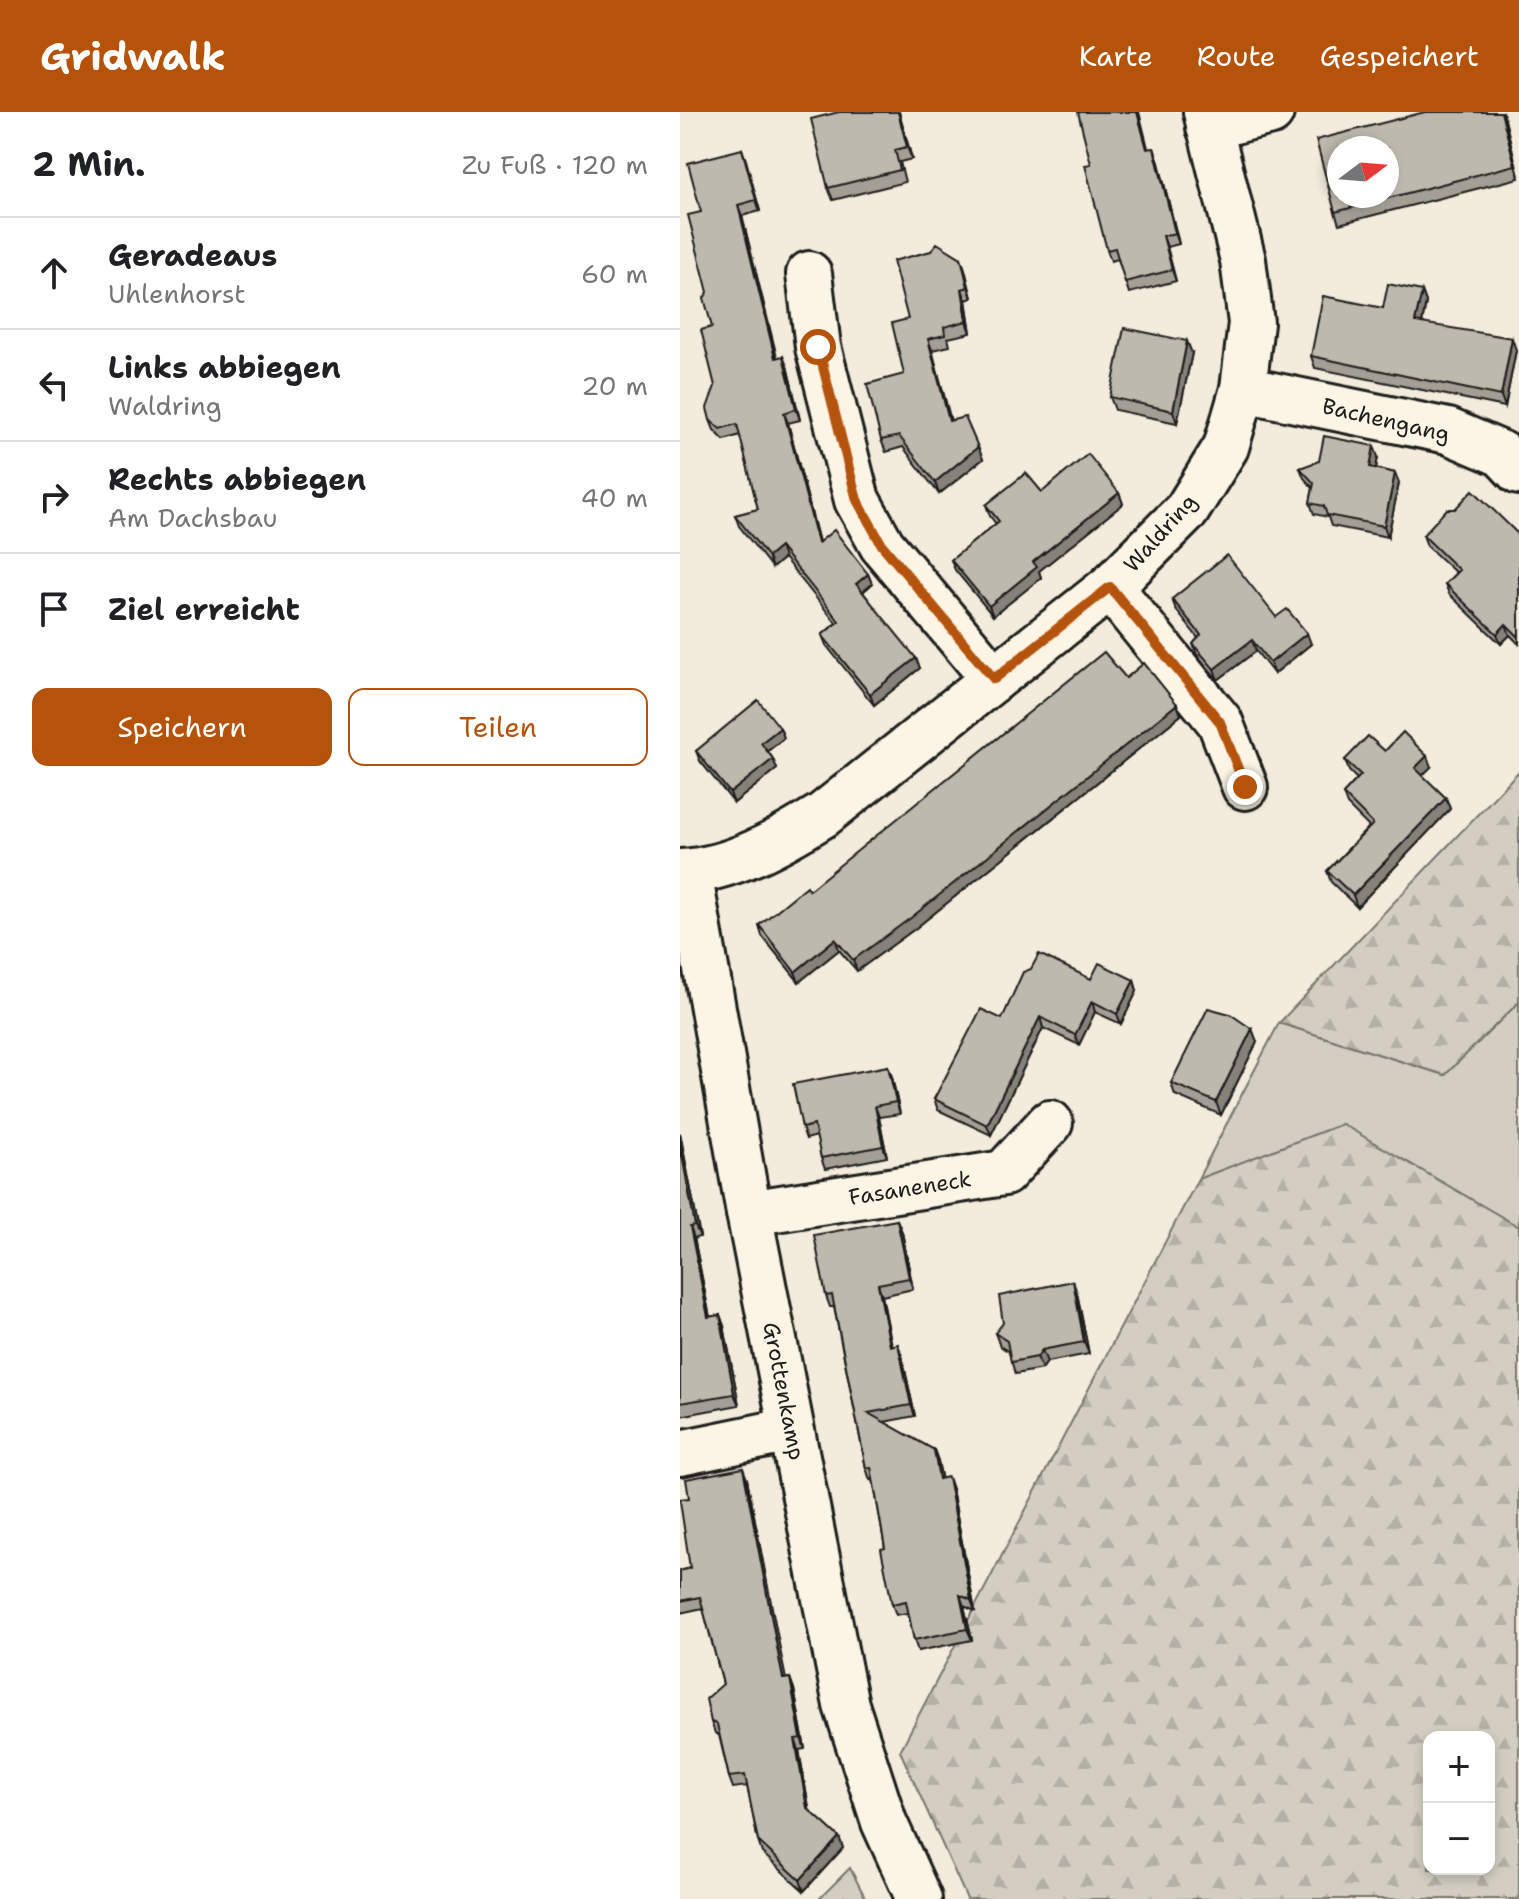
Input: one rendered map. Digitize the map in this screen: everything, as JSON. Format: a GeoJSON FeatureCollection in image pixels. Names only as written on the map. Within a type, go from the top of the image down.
{"type":"FeatureCollection","features":[{"type":"Feature","properties":{"kind":"street"},"geometry":{"type":"LineString","coordinates":[[1208,120],[1271,112]]}},
{"type":"Feature","properties":{"kind":"street","name":"Waldring"},"geometry":{"type":"LineString","coordinates":[[684,872],[777,843],[823,815],[1110,587],[1187,510],[1226,447],[1243,389],[1251,323],[1243,260],[1208,120]]}},
{"type":"Feature","properties":{"kind":"street"},"geometry":{"type":"LineString","coordinates":[[809,274],[818,347],[857,500],[882,545],[994,679]]}},
{"type":"Feature","properties":{"kind":"street","name":"Bachengang"},"geometry":{"type":"LineString","coordinates":[[1243,389],[1448,431],[1502,454],[1519,472]]}},
{"type":"Feature","properties":{"kind":"street"},"geometry":{"type":"LineString","coordinates":[[1110,587],[1220,722],[1245,787]]}},
{"type":"Feature","properties":{"kind":"street","name":"Grottenkamp"},"geometry":{"type":"LineString","coordinates":[[684,872],[846,1705],[884,1822],[919,1899]]}},
{"type":"Feature","properties":{"kind":"street","name":"Fasaneneck"},"geometry":{"type":"LineString","coordinates":[[749,1213],[1004,1173],[1050,1123]]}},
{"type":"Feature","properties":{"kind":"street"},"geometry":{"type":"LineString","coordinates":[[680,1453],[791,1430]]}},
{"type":"Feature","properties":{"kind":"green space"},"geometry":{"type":"Polygon","coordinates":[[[1519,771],[1519,1002],[1445,1075],[1279,1023],[1519,771]]]}},
{"type":"Feature","properties":{"kind":"green space"},"geometry":{"type":"Polygon","coordinates":[[[1519,1002],[1519,1227],[1342,1124],[1198,1179],[1279,1023],[1445,1075],[1519,1002]]]}},
{"type":"Feature","properties":{"kind":"green space"},"geometry":{"type":"Polygon","coordinates":[[[1342,1124],[1519,1227],[1519,1899],[967,1899],[900,1751],[1198,1179],[1342,1124]]]}},
{"type":"Feature","properties":{"kind":"green space"},"geometry":{"type":"Polygon","coordinates":[[[850,1868],[866,1899],[819,1899],[850,1868]]]}},
{"type":"Feature","properties":{"kind":"building"},"geometry":{"type":"Polygon","coordinates":[[[839,112],[898,112],[907,147],[895,150],[900,170],[828,188],[811,119],[839,112]]]}},
{"type":"Feature","properties":{"kind":"building"},"geometry":{"type":"Polygon","coordinates":[[[1078,112],[1137,112],[1147,149],[1154,148],[1175,233],[1163,236],[1172,270],[1125,282],[1115,248],[1107,250],[1085,165],[1091,164],[1078,112]]]}},
{"type":"Feature","properties":{"kind":"building"},"geometry":{"type":"Polygon","coordinates":[[[1425,112],[1501,112],[1515,165],[1399,195],[1399,136],[1332,136],[1425,112]]]}},
{"type":"Feature","properties":{"kind":"building"},"geometry":{"type":"Polygon","coordinates":[[[1327,137],[1327,182],[1316,140],[1327,137]]]}},
{"type":"Feature","properties":{"kind":"building"},"geometry":{"type":"Polygon","coordinates":[[[742,149],[756,200],[738,205],[775,358],[783,356],[796,409],[784,413],[818,543],[834,530],[868,574],[856,584],[916,658],[870,694],[822,635],[839,621],[780,547],[768,557],[735,515],[758,509],[737,424],[720,429],[710,420],[707,408],[715,386],[701,330],[712,327],[704,298],[708,292],[688,215],[701,212],[688,163],[742,149]]]}},
{"type":"Feature","properties":{"kind":"building"},"geometry":{"type":"Polygon","coordinates":[[[937,243],[961,258],[968,287],[962,289],[967,321],[944,327],[945,335],[928,339],[949,421],[965,417],[978,447],[935,482],[899,436],[881,440],[867,384],[904,374],[892,323],[908,319],[893,261],[931,251],[937,243]]]}},
{"type":"Feature","properties":{"kind":"building"},"geometry":{"type":"Polygon","coordinates":[[[1388,284],[1422,291],[1415,322],[1512,338],[1501,396],[1311,356],[1323,296],[1383,308],[1388,284]]]}},
{"type":"Feature","properties":{"kind":"building"},"geometry":{"type":"Polygon","coordinates":[[[1124,328],[1187,341],[1173,411],[1110,397],[1124,328]]]}},
{"type":"Feature","properties":{"kind":"building"},"geometry":{"type":"Polygon","coordinates":[[[1324,436],[1374,446],[1370,467],[1395,473],[1384,526],[1327,515],[1324,506],[1310,503],[1314,483],[1300,468],[1319,461],[1324,436]]]}},
{"type":"Feature","properties":{"kind":"building"},"geometry":{"type":"Polygon","coordinates":[[[1088,454],[1119,493],[1033,562],[1037,567],[989,606],[951,560],[999,521],[986,505],[1026,473],[1042,492],[1088,454]]]}},
{"type":"Feature","properties":{"kind":"building"},"geometry":{"type":"Polygon","coordinates":[[[1473,490],[1519,535],[1519,637],[1506,624],[1497,634],[1445,584],[1459,570],[1423,535],[1447,509],[1455,509],[1473,490]]]}},
{"type":"Feature","properties":{"kind":"building"},"geometry":{"type":"Polygon","coordinates":[[[1227,555],[1276,617],[1287,609],[1307,633],[1270,663],[1252,640],[1214,669],[1193,644],[1201,635],[1172,599],[1227,555]]]}},
{"type":"Feature","properties":{"kind":"building"},"geometry":{"type":"Polygon","coordinates":[[[1104,652],[1126,678],[1144,663],[1177,704],[912,917],[853,960],[835,939],[795,972],[759,925],[807,886],[809,890],[1104,652]]]}},
{"type":"Feature","properties":{"kind":"building"},"geometry":{"type":"Polygon","coordinates":[[[758,700],[780,728],[761,743],[773,759],[730,793],[696,751],[758,700]]]}},
{"type":"Feature","properties":{"kind":"building"},"geometry":{"type":"Polygon","coordinates":[[[1403,732],[1427,756],[1415,768],[1446,798],[1353,895],[1327,871],[1373,824],[1343,794],[1361,775],[1345,760],[1368,736],[1385,751],[1403,732]]]}},
{"type":"Feature","properties":{"kind":"building"},"geometry":{"type":"Polygon","coordinates":[[[1039,954],[1091,979],[1099,963],[1134,980],[1117,1014],[1092,1001],[1075,1035],[1040,1017],[987,1125],[934,1099],[981,1009],[1002,1019],[1023,972],[1031,969],[1039,954]]]}},
{"type":"Feature","properties":{"kind":"building"},"geometry":{"type":"Polygon","coordinates":[[[1208,1008],[1230,1014],[1252,1029],[1216,1102],[1171,1083],[1208,1008]]]}},
{"type":"Feature","properties":{"kind":"building"},"geometry":{"type":"Polygon","coordinates":[[[888,1066],[896,1102],[875,1106],[883,1146],[821,1158],[814,1125],[802,1128],[793,1084],[888,1066]]]}},
{"type":"Feature","properties":{"kind":"building"},"geometry":{"type":"Polygon","coordinates":[[[680,1144],[695,1226],[690,1227],[708,1317],[720,1315],[734,1394],[680,1403],[680,1144]]]}},
{"type":"Feature","properties":{"kind":"building"},"geometry":{"type":"Polygon","coordinates":[[[897,1220],[909,1278],[878,1284],[890,1346],[898,1344],[911,1405],[868,1413],[934,1450],[939,1479],[948,1477],[971,1600],[960,1595],[967,1629],[914,1640],[906,1601],[892,1604],[881,1549],[885,1548],[871,1467],[866,1468],[832,1295],[826,1296],[814,1235],[897,1220]]]}},
{"type":"Feature","properties":{"kind":"building"},"geometry":{"type":"Polygon","coordinates":[[[1073,1281],[1084,1342],[1042,1350],[1037,1357],[1011,1362],[1007,1341],[995,1333],[1003,1323],[999,1296],[1073,1281]]]}},
{"type":"Feature","properties":{"kind":"building"},"geometry":{"type":"Polygon","coordinates":[[[743,1468],[783,1679],[790,1678],[801,1738],[795,1739],[807,1808],[839,1837],[800,1880],[758,1841],[745,1775],[729,1777],[717,1724],[711,1722],[706,1699],[723,1684],[700,1597],[680,1601],[680,1571],[690,1568],[680,1501],[689,1498],[686,1479],[743,1468]]]}},
{"type":"Feature","properties":{"kind":"route"},"geometry":{"type":"LineString","coordinates":[[818,347],[857,500],[882,545],[994,679],[1110,587],[1220,722],[1245,787]]}}]}
